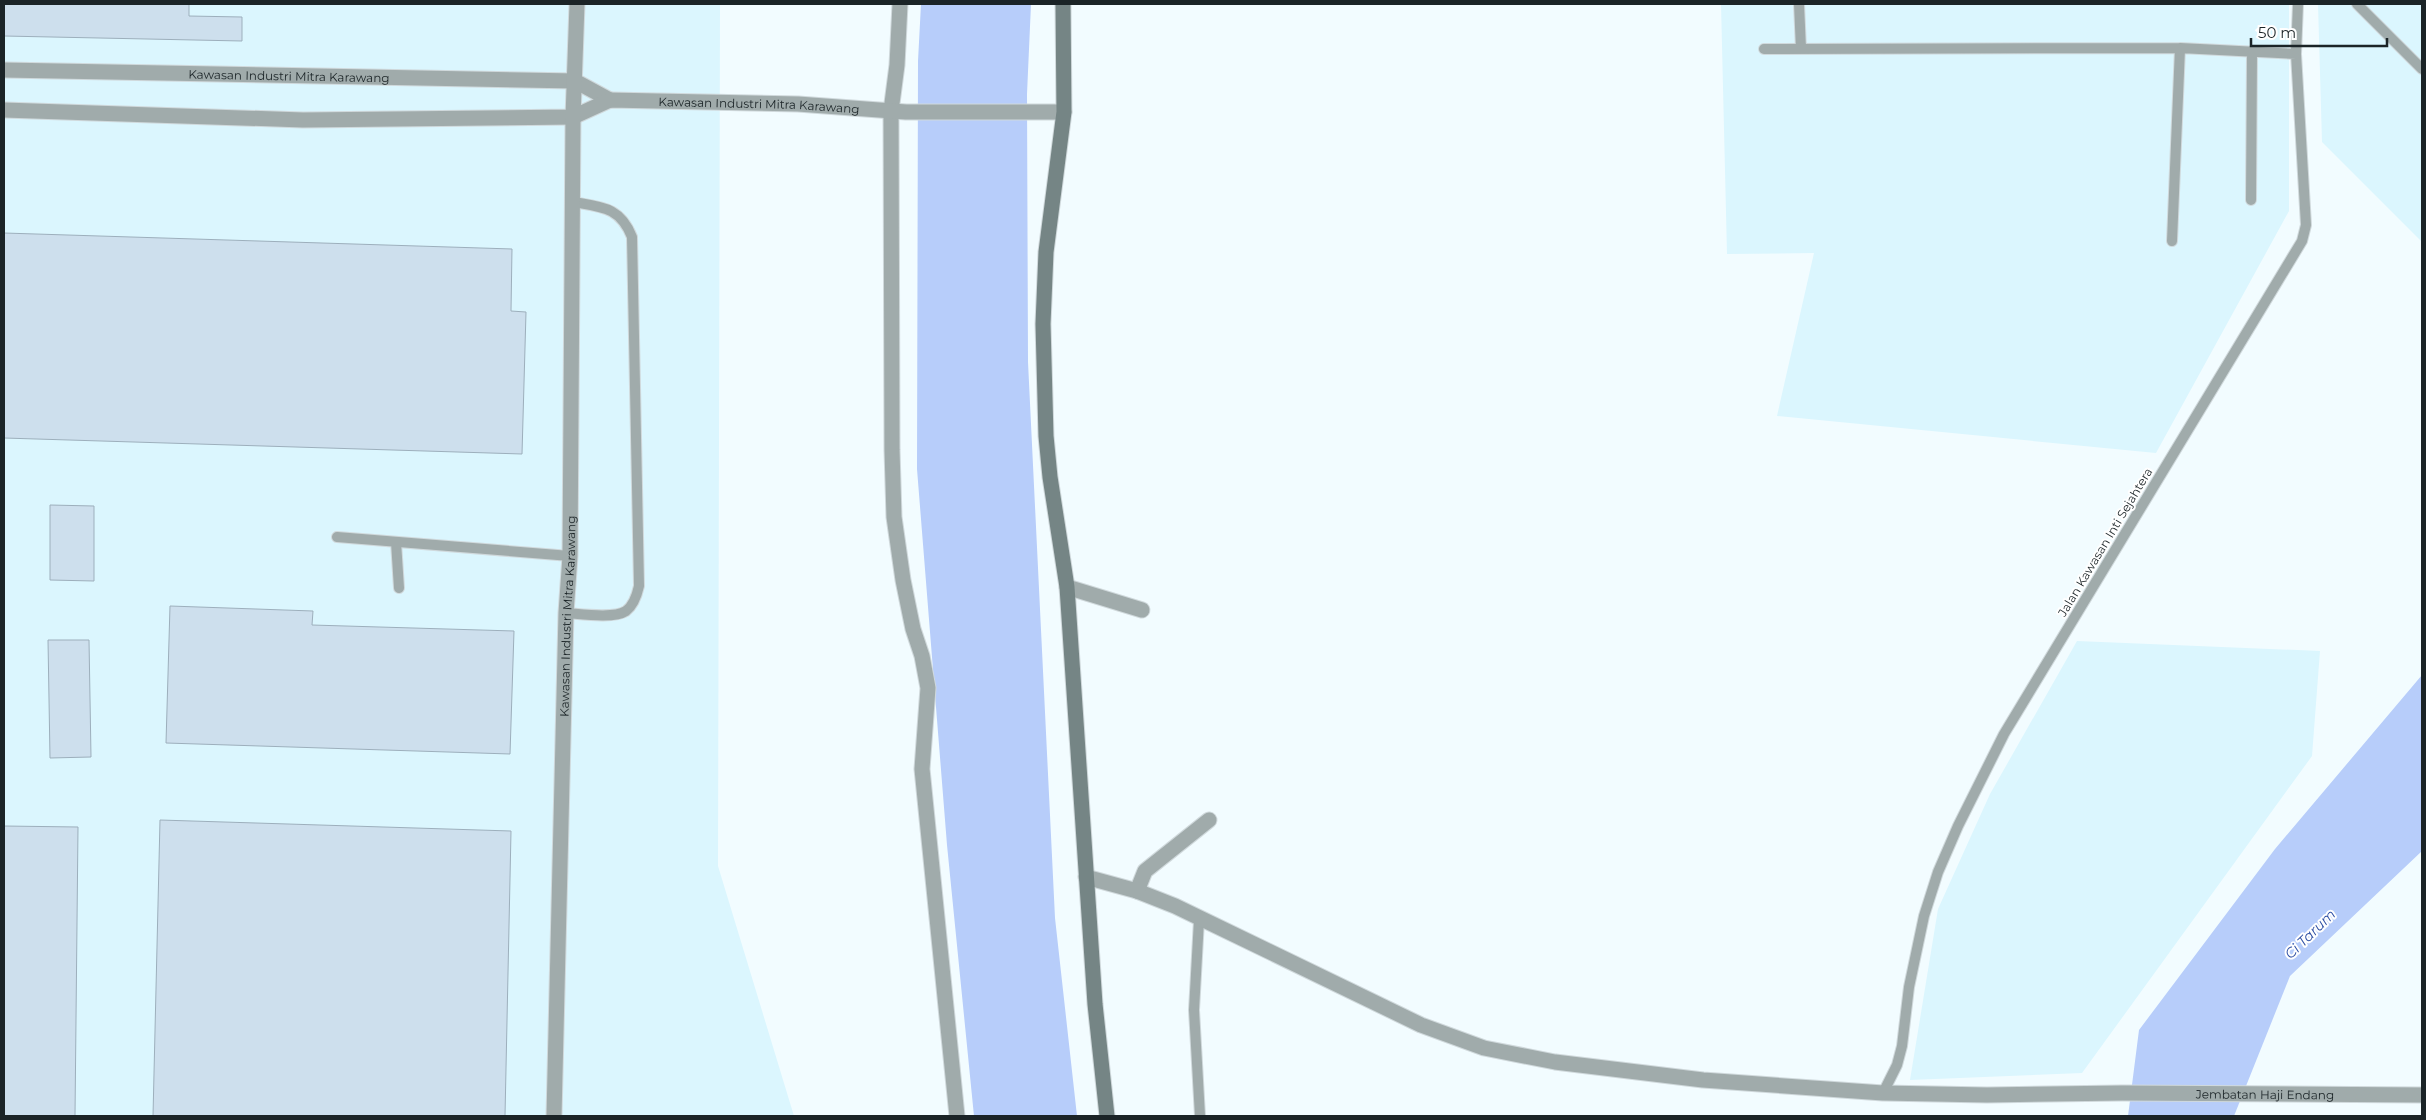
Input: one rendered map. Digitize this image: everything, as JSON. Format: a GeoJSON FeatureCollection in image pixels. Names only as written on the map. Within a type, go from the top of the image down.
{"type":"FeatureCollection","features":[{"type":"Feature","properties":{"kind":"street","name":"Kawasan Industri Mitra Karawang"},"geometry":{"type":"LineString","coordinates":[[554,1116],[566,613],[570,556],[573,117],[577,4]]}},
{"type":"Feature","properties":{"kind":"street"},"geometry":{"type":"LineString","coordinates":[[900,4],[897,65],[898,111],[892,450],[894,517],[903,580],[928,688],[922,769],[957,1116]]}},
{"type":"Feature","properties":{"kind":"street"},"geometry":{"type":"LineString","coordinates":[[1063,4],[1064,112],[1047,243],[1043,324],[1050,477],[1067,587],[1095,1004],[1108,1116]]}},
{"type":"Feature","properties":{"kind":"street","name":"Kawasan Industri Mitra Karawang"},"geometry":{"type":"LineString","coordinates":[[4,70],[575,81],[610,100]]}},
{"type":"Feature","properties":{"kind":"street","name":"Kawasan Industri Mitra Karawang"},"geometry":{"type":"LineString","coordinates":[[4,110],[302,120],[573,117],[610,100],[798,104],[898,111],[1064,112]]}},
{"type":"Feature","properties":{"kind":"street"},"geometry":{"type":"LineString","coordinates":[[1067,587],[1142,610]]}},
{"type":"Feature","properties":{"kind":"street"},"geometry":{"type":"LineString","coordinates":[[1137,891],[1145,871],[1209,820]]}},
{"type":"Feature","properties":{"kind":"street","name":"Jembatan Haji Endang"},"geometry":{"type":"LineString","coordinates":[[1086,877],[1137,891],[1175,906],[1199,920],[1295,963],[1421,1026],[1484,1048],[1555,1062],[1703,1080],[1883,1093],[1979,1095],[2122,1093],[2415,1095]]}},
{"type":"Feature","properties":{"kind":"lane"},"geometry":{"type":"LineString","coordinates":[[1799,4],[1801,49]]}},
{"type":"Feature","properties":{"kind":"lane","name":"Jalan Kawasan Inti Sejahtera"},"geometry":{"type":"LineString","coordinates":[[1883,1093],[1897,1064],[1902,1046],[1908,987],[1924,916],[1938,872],[1958,826],[2004,734],[2302,241],[2306,225],[2296,54],[2298,4]]}},
{"type":"Feature","properties":{"kind":"lane"},"geometry":{"type":"LineString","coordinates":[[2357,4],[2422,69]]}},
{"type":"Feature","properties":{"kind":"lane"},"geometry":{"type":"LineString","coordinates":[[1764,48],[2180,48],[2296,54]]}},
{"type":"Feature","properties":{"kind":"lane"},"geometry":{"type":"LineString","coordinates":[[2172,241],[2180,48]]}},
{"type":"Feature","properties":{"kind":"lane"},"geometry":{"type":"LineString","coordinates":[[2251,200],[2252,51]]}},
{"type":"Feature","properties":{"kind":"lane"},"geometry":{"type":"LineString","coordinates":[[566,613],[615,614],[627,610],[634,600],[639,586],[632,237],[627,225],[608,208],[572,202]]}},
{"type":"Feature","properties":{"kind":"lane"},"geometry":{"type":"LineString","coordinates":[[338,537],[570,556]]}},
{"type":"Feature","properties":{"kind":"lane"},"geometry":{"type":"LineString","coordinates":[[396,542],[399,588]]}},
{"type":"Feature","properties":{"kind":"lane"},"geometry":{"type":"LineString","coordinates":[[1199,920],[1194,1010],[1200,1116]]}},
{"type":"Feature","properties":{"kind":"shaded area"},"geometry":{"type":"Polygon","coordinates":[[[4,4],[720,4],[718,866],[794,1116],[4,1116],[4,4]]]}},
{"type":"Feature","properties":{"kind":"shaded area"},"geometry":{"type":"Polygon","coordinates":[[[1721,4],[2289,4],[2289,211],[2156,453],[1777,416],[1814,253],[1727,254],[1721,4]]]}},
{"type":"Feature","properties":{"kind":"shaded area"},"geometry":{"type":"Polygon","coordinates":[[[2318,4],[2422,4],[2422,242],[2322,142],[2318,4]]]}},
{"type":"Feature","properties":{"kind":"shaded area"},"geometry":{"type":"Polygon","coordinates":[[[2077,641],[2320,651],[2312,756],[2082,1073],[1910,1080],[1938,909],[1990,794],[2077,641]]]}},
{"type":"Feature","properties":{"kind":"water"},"geometry":{"type":"Polygon","coordinates":[[[921,4],[1031,4],[1027,94],[1028,362],[1055,918],[1077,1116],[974,1116],[947,845],[917,469],[918,61],[921,4]]]}},
{"type":"Feature","properties":{"kind":"water","name":"Ci Tarum"},"geometry":{"type":"Polygon","coordinates":[[[2422,675],[2422,851],[2290,976],[2234,1116],[2128,1116],[2139,1030],[2275,849],[2422,675]]]}},
{"type":"Feature","properties":{"kind":"building"},"geometry":{"type":"Polygon","coordinates":[[[4,4],[189,4],[189,16],[242,17],[242,41],[4,36],[4,4]]]}},
{"type":"Feature","properties":{"kind":"building"},"geometry":{"type":"Polygon","coordinates":[[[4,233],[512,249],[511,311],[526,312],[522,454],[4,438],[4,233]]]}},
{"type":"Feature","properties":{"kind":"building"},"geometry":{"type":"Polygon","coordinates":[[[50,505],[94,506],[94,581],[50,580],[50,505]]]}},
{"type":"Feature","properties":{"kind":"building"},"geometry":{"type":"Polygon","coordinates":[[[170,606],[313,611],[312,625],[514,631],[510,754],[166,743],[170,606]]]}},
{"type":"Feature","properties":{"kind":"building"},"geometry":{"type":"Polygon","coordinates":[[[48,640],[89,640],[91,757],[50,758],[48,640]]]}},
{"type":"Feature","properties":{"kind":"building"},"geometry":{"type":"Polygon","coordinates":[[[160,820],[511,831],[505,1116],[153,1116],[160,820]]]}},
{"type":"Feature","properties":{"kind":"building"},"geometry":{"type":"Polygon","coordinates":[[[4,826],[78,827],[75,1116],[4,1116],[4,826]]]}}]}
